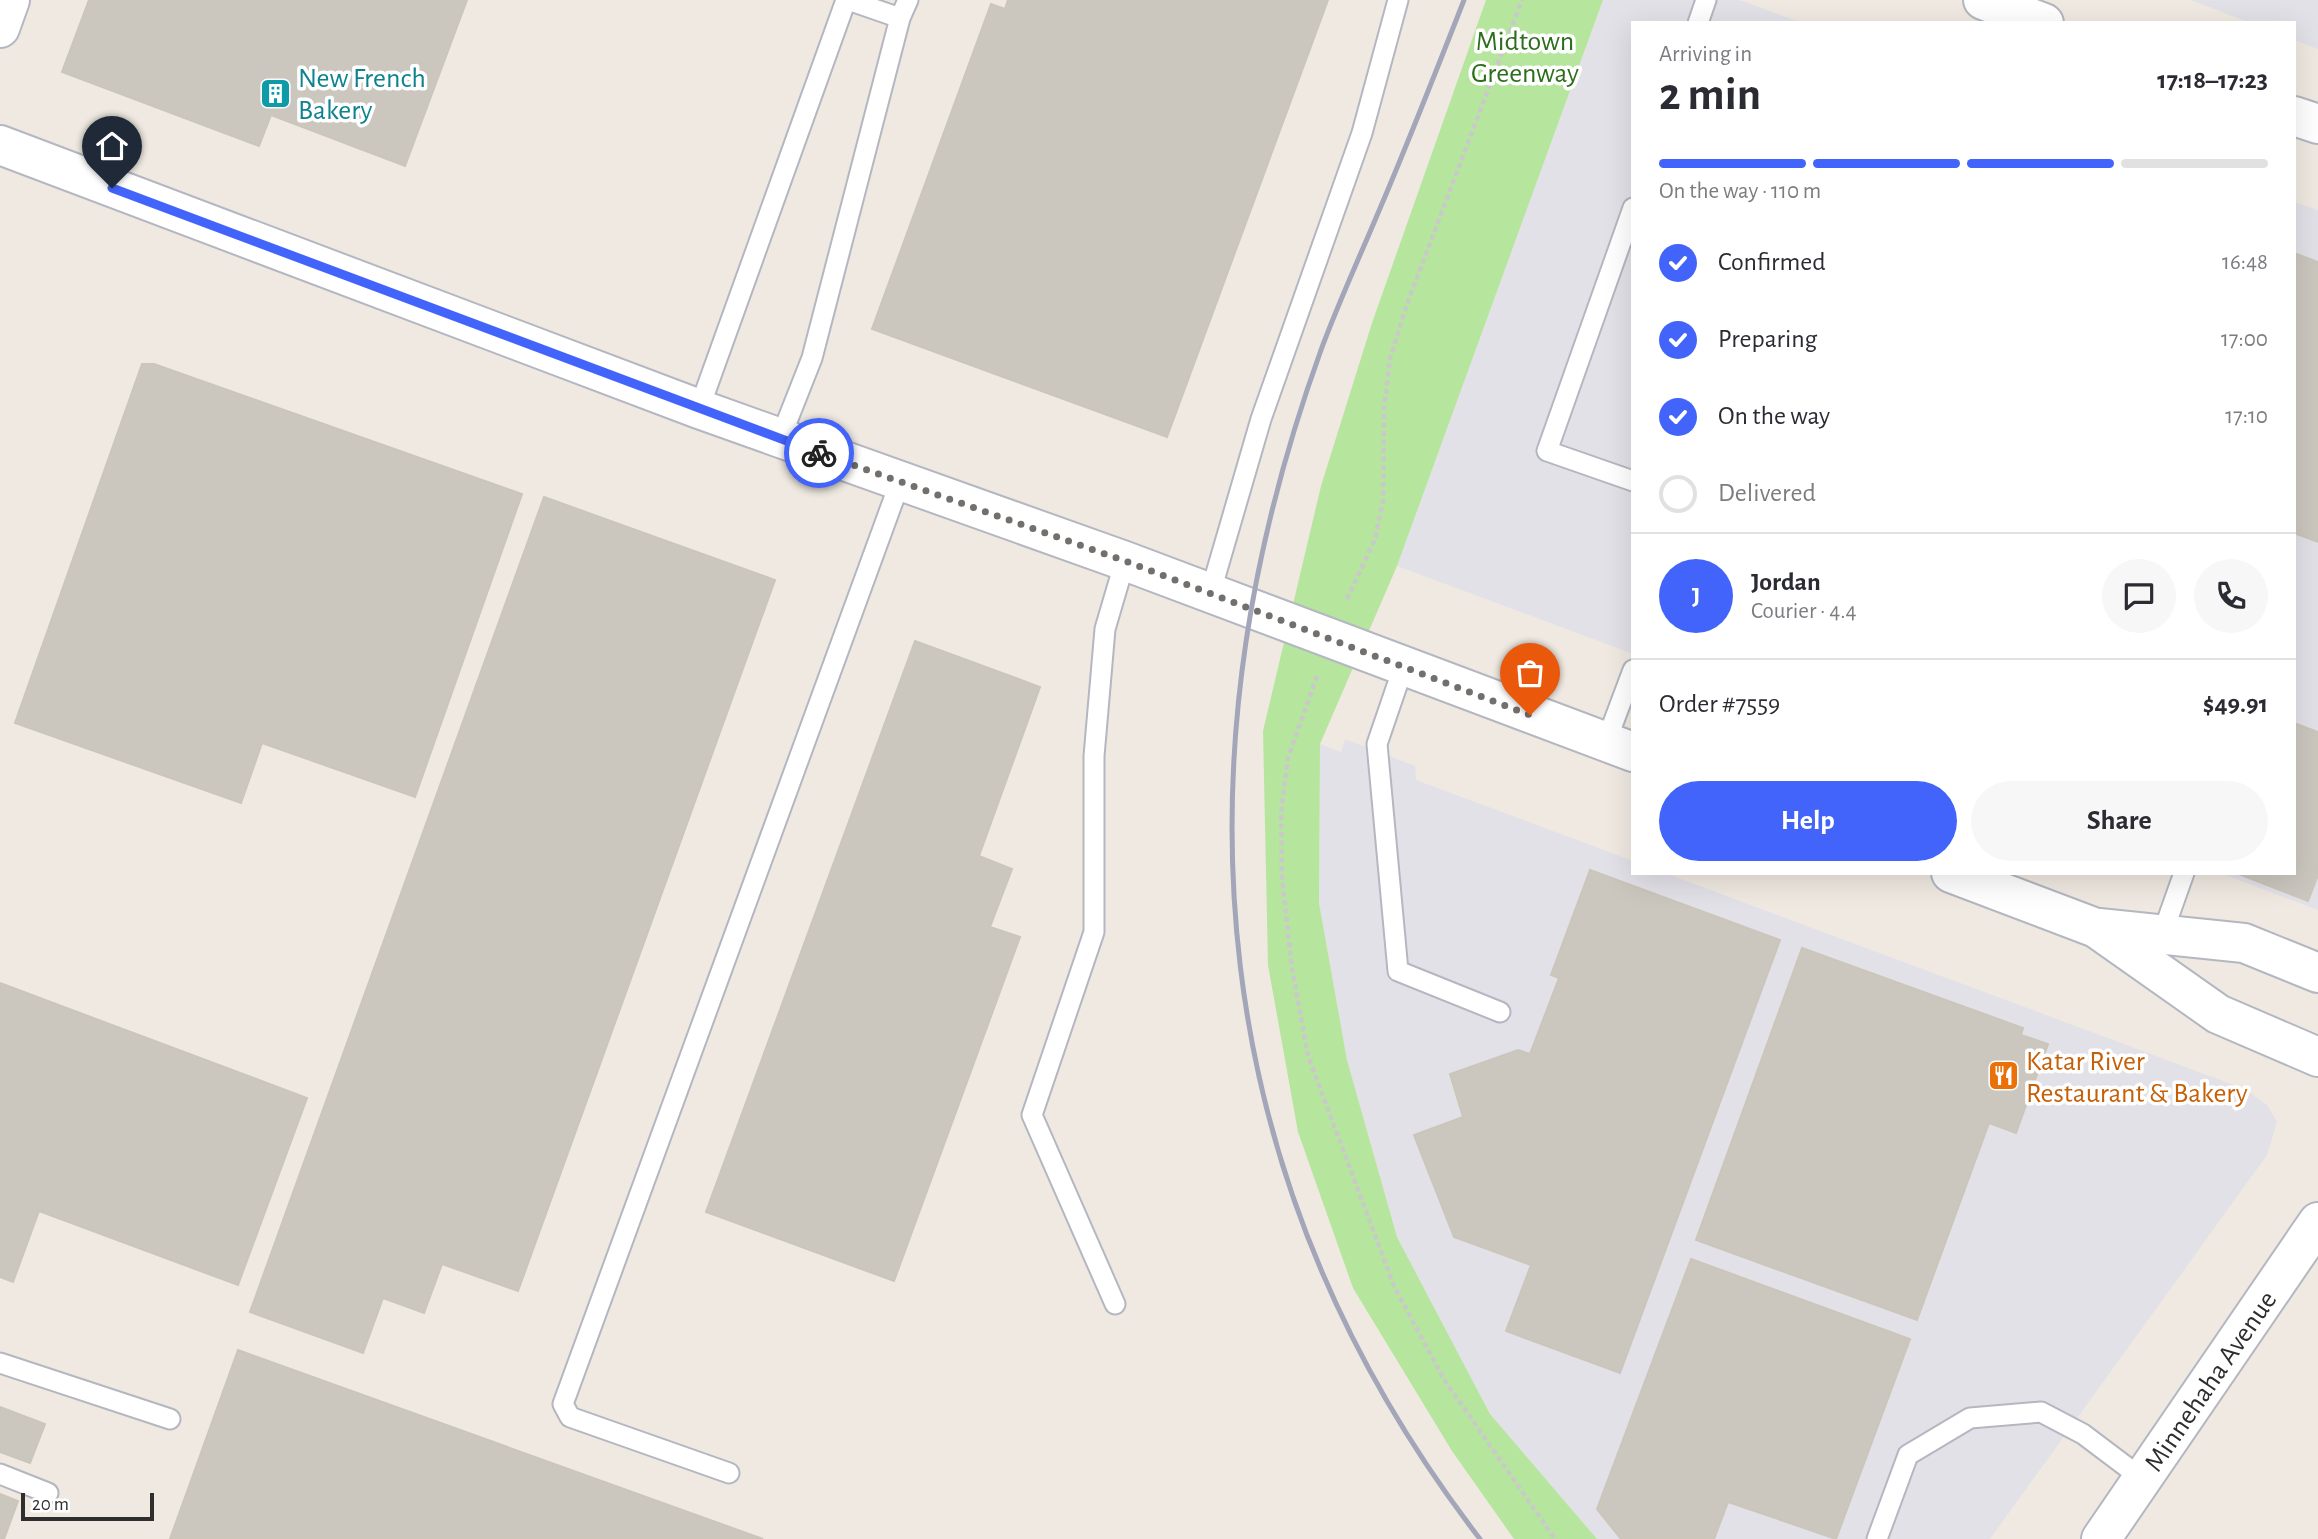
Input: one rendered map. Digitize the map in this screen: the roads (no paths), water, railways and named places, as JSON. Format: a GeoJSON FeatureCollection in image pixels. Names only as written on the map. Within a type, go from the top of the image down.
{"type":"FeatureCollection","features":[{"type":"Feature","properties":{"kind":"street"},"geometry":{"type":"LineString","coordinates":[[0,28],[10,0]]}},
{"type":"Feature","properties":{"kind":"street"},"geometry":{"type":"LineString","coordinates":[[1983,0],[2039,21]]}},
{"type":"Feature","properties":{"kind":"street"},"geometry":{"type":"LineString","coordinates":[[2296,117],[2318,124]]}},
{"type":"Feature","properties":{"kind":"street"},"geometry":{"type":"LineString","coordinates":[[0,145],[699,409],[1125,561],[1620,748]]}},
{"type":"Feature","properties":{"kind":"street"},"geometry":{"type":"LineString","coordinates":[[1962,875],[2016,885],[2096,928],[2218,1014],[2318,1057]]}},
{"type":"Feature","properties":{"kind":"street"},"geometry":{"type":"LineString","coordinates":[[2096,928],[2244,943],[2318,972]]}},
{"type":"Feature","properties":{"kind":"street","name":"Minnehaha Avenue"},"geometry":{"type":"LineString","coordinates":[[2101,1539],[2318,1222]]}},
{"type":"Feature","properties":{"kind":"street"},"geometry":{"type":"LineString","coordinates":[[2285,1270],[2318,1246]]}},
{"type":"Feature","properties":{"kind":"lane"},"geometry":{"type":"LineString","coordinates":[[699,409],[847,0],[904,9],[812,358],[780,439]]}},
{"type":"Feature","properties":{"kind":"lane"},"geometry":{"type":"LineString","coordinates":[[1210,594],[1261,419],[1362,133],[1398,0]]}},
{"type":"Feature","properties":{"kind":"lane"},"geometry":{"type":"LineString","coordinates":[[1699,21],[1706,0]]}},
{"type":"Feature","properties":{"kind":"lane"},"geometry":{"type":"LineString","coordinates":[[1631,214],[1547,451],[1631,480]]}},
{"type":"Feature","properties":{"kind":"lane"},"geometry":{"type":"LineString","coordinates":[[729,1473],[570,1417],[563,1405],[900,482]]}},
{"type":"Feature","properties":{"kind":"lane"},"geometry":{"type":"LineString","coordinates":[[1115,1304],[1032,1115],[1094,932],[1095,743],[1105,629],[1125,561]]}},
{"type":"Feature","properties":{"kind":"lane"},"geometry":{"type":"LineString","coordinates":[[1403,668],[1377,744],[1398,971],[1500,1012]]}},
{"type":"Feature","properties":{"kind":"lane"},"geometry":{"type":"LineString","coordinates":[[1620,748],[1631,682]]}},
{"type":"Feature","properties":{"kind":"lane"},"geometry":{"type":"LineString","coordinates":[[2162,935],[2183,875]]}},
{"type":"Feature","properties":{"kind":"lane"},"geometry":{"type":"LineString","coordinates":[[0,1363],[170,1419]]}},
{"type":"Feature","properties":{"kind":"lane"},"geometry":{"type":"LineString","coordinates":[[1877,1539],[1908,1455],[1969,1418],[2041,1412],[2083,1434],[2144,1479]]}},
{"type":"Feature","properties":{"kind":"lane"},"geometry":{"type":"LineString","coordinates":[[0,1474],[48,1493]]}},
{"type":"Feature","properties":{"kind":"railway"},"geometry":{"type":"LineString","coordinates":[[1464,0],[1321,350],[1273,506],[1243,662],[1232,816],[1240,967],[1269,1116],[1317,1261],[1388,1402],[1480,1539]]}},
{"type":"Feature","properties":{"kind":"place","name":"New French Bakery"},"geometry":{"type":"Point","coordinates":[275,93]}},
{"type":"Feature","properties":{"kind":"place","name":"Katar River Restaurant & Bakery"},"geometry":{"type":"Point","coordinates":[2003,1076]}},
{"type":"Feature","properties":{"kind":"park label","name":"Midtown Greenway"},"geometry":{"type":"Point","coordinates":[1525,56]}}]}
